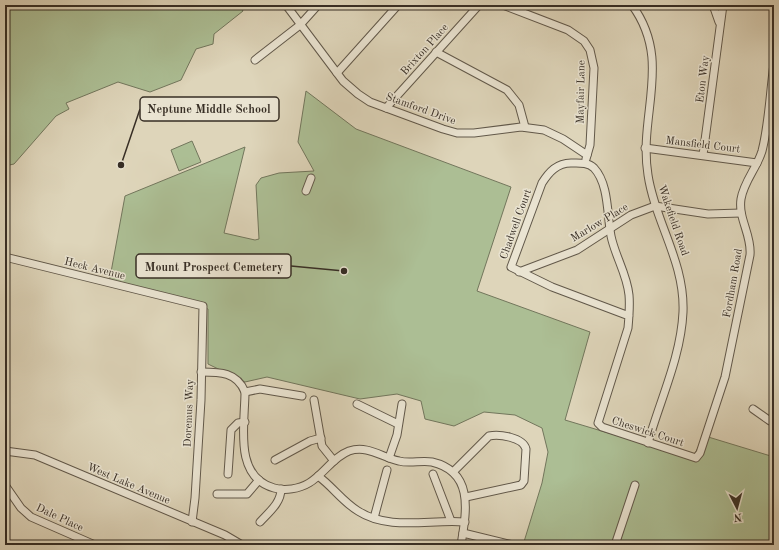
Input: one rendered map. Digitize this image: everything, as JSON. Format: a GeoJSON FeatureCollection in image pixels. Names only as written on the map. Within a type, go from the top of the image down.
{"type":"FeatureCollection","features":[{"type":"Feature","properties":{"kind":"street","name":"Stamford Drive"},"geometry":{"type":"LineString","coordinates":[[286,5],[337,73],[358,94],[386,108],[457,133],[474,133],[510,127],[525,127],[544,130],[557,135],[587,155]]}},
{"type":"Feature","properties":{"kind":"street"},"geometry":{"type":"LineString","coordinates":[[255,60],[300,25],[318,5]]}},
{"type":"Feature","properties":{"kind":"street"},"geometry":{"type":"LineString","coordinates":[[337,73],[398,5]]}},
{"type":"Feature","properties":{"kind":"street","name":"Brixton Place"},"geometry":{"type":"LineString","coordinates":[[386,108],[479,5]]}},
{"type":"Feature","properties":{"kind":"street","name":"Mayfair Lane"},"geometry":{"type":"LineString","coordinates":[[503,5],[568,30],[579,37],[587,46],[592,55],[594,68],[590,144],[585,163]]}},
{"type":"Feature","properties":{"kind":"street","name":"Wakefield Road"},"geometry":{"type":"LineString","coordinates":[[632,5],[645,28],[653,58],[653,80],[645,148],[648,176],[655,206],[678,266],[682,288],[683,311],[679,346],[648,443]]}},
{"type":"Feature","properties":{"kind":"street"},"geometry":{"type":"LineString","coordinates":[[713,5],[719,23]]}},
{"type":"Feature","properties":{"kind":"street","name":"Eton Way"},"geometry":{"type":"LineString","coordinates":[[703,155],[719,23],[723,5]]}},
{"type":"Feature","properties":{"kind":"street"},"geometry":{"type":"LineString","coordinates":[[436,52],[507,90],[519,105],[525,127]]}},
{"type":"Feature","properties":{"kind":"street","name":"Fordham Road"},"geometry":{"type":"LineString","coordinates":[[696,458],[700,454],[725,378],[750,256],[750,240],[741,213],[744,187],[757,163],[764,142],[774,64]]}},
{"type":"Feature","properties":{"kind":"street","name":"Mansfield Court"},"geometry":{"type":"LineString","coordinates":[[645,148],[757,163]]}},
{"type":"Feature","properties":{"kind":"street"},"geometry":{"type":"LineString","coordinates":[[585,163],[594,168],[603,185],[614,245],[628,287],[629,316]]}},
{"type":"Feature","properties":{"kind":"street","name":"Chadwell Court"},"geometry":{"type":"LineString","coordinates":[[585,163],[562,164],[547,175],[511,267],[552,287],[629,316]]}},
{"type":"Feature","properties":{"kind":"street"},"geometry":{"type":"LineString","coordinates":[[306,191],[311,178]]}},
{"type":"Feature","properties":{"kind":"street","name":"Marlow Place"},"geometry":{"type":"LineString","coordinates":[[520,272],[577,250],[631,214],[655,206],[708,214],[741,213]]}},
{"type":"Feature","properties":{"kind":"street","name":"Heck Avenue"},"geometry":{"type":"LineString","coordinates":[[5,256],[203,306]]}},
{"type":"Feature","properties":{"kind":"street","name":"Doremus Way"},"geometry":{"type":"LineString","coordinates":[[192,522],[196,491],[203,306]]}},
{"type":"Feature","properties":{"kind":"street","name":"Cheswick Court"},"geometry":{"type":"LineString","coordinates":[[629,316],[626,334],[598,420],[599,426],[696,458]]}},
{"type":"Feature","properties":{"kind":"street"},"geometry":{"type":"LineString","coordinates":[[201,372],[214,372],[231,375],[240,382],[245,392],[245,458],[248,466],[259,480],[272,487],[281,489],[291,489],[307,484],[341,455],[358,449],[370,450],[402,462],[431,462],[453,472],[464,490],[467,512],[461,545]]}},
{"type":"Feature","properties":{"kind":"street"},"geometry":{"type":"LineString","coordinates":[[245,392],[260,389],[302,396]]}},
{"type":"Feature","properties":{"kind":"street"},"geometry":{"type":"LineString","coordinates":[[314,400],[325,451],[334,461]]}},
{"type":"Feature","properties":{"kind":"street"},"geometry":{"type":"LineString","coordinates":[[357,404],[398,424]]}},
{"type":"Feature","properties":{"kind":"street"},"geometry":{"type":"LineString","coordinates":[[389,458],[395,442],[402,404]]}},
{"type":"Feature","properties":{"kind":"street"},"geometry":{"type":"LineString","coordinates":[[753,409],[770,421],[774,422]]}},
{"type":"Feature","properties":{"kind":"street"},"geometry":{"type":"LineString","coordinates":[[228,474],[231,430],[238,423],[245,422]]}},
{"type":"Feature","properties":{"kind":"street"},"geometry":{"type":"LineString","coordinates":[[453,472],[489,436],[519,440],[524,444],[526,449],[524,481],[521,485],[466,497]]}},
{"type":"Feature","properties":{"kind":"street"},"geometry":{"type":"LineString","coordinates":[[275,460],[310,441],[321,438]]}},
{"type":"Feature","properties":{"kind":"street","name":"West Lake Avenue"},"geometry":{"type":"LineString","coordinates":[[5,451],[35,455],[192,522],[225,534],[242,545]]}},
{"type":"Feature","properties":{"kind":"street"},"geometry":{"type":"LineString","coordinates":[[374,518],[387,470]]}},
{"type":"Feature","properties":{"kind":"street"},"geometry":{"type":"LineString","coordinates":[[433,474],[451,521]]}},
{"type":"Feature","properties":{"kind":"street"},"geometry":{"type":"LineString","coordinates":[[318,476],[354,509],[374,518],[401,523],[451,521],[465,522]]}},
{"type":"Feature","properties":{"kind":"street"},"geometry":{"type":"LineString","coordinates":[[217,494],[247,494],[259,480]]}},
{"type":"Feature","properties":{"kind":"street","name":"Dale Place"},"geometry":{"type":"LineString","coordinates":[[5,485],[21,508],[31,517],[95,545]]}},
{"type":"Feature","properties":{"kind":"street"},"geometry":{"type":"LineString","coordinates":[[615,545],[635,485]]}},
{"type":"Feature","properties":{"kind":"street"},"geometry":{"type":"LineString","coordinates":[[260,522],[278,503],[281,496],[281,489]]}},
{"type":"Feature","properties":{"kind":"street"},"geometry":{"type":"LineString","coordinates":[[463,533],[513,545]]}},
{"type":"Feature","properties":{"kind":"green space"},"geometry":{"type":"Polygon","coordinates":[[[5,5],[240,5],[243,11],[214,34],[213,44],[196,49],[181,80],[150,92],[118,82],[66,103],[69,109],[56,116],[14,164],[5,166],[5,5]]]}},
{"type":"Feature","properties":{"kind":"green space"},"geometry":{"type":"Polygon","coordinates":[[[306,91],[356,129],[511,187],[477,291],[590,332],[565,420],[692,458],[705,436],[774,457],[774,545],[523,545],[542,483],[548,452],[542,428],[515,415],[484,412],[454,426],[425,419],[421,401],[397,394],[360,399],[267,377],[245,382],[208,364],[208,309],[109,283],[125,196],[245,147],[224,233],[255,240],[259,239],[256,185],[261,178],[279,173],[314,171],[298,142],[306,91]]]}},
{"type":"Feature","properties":{"kind":"green space"},"geometry":{"type":"Polygon","coordinates":[[[192,141],[201,162],[179,171],[171,150],[192,141]]]}},
{"type":"Feature","properties":{"kind":"place","name":"Neptune Middle School"},"geometry":{"type":"Point","coordinates":[121,165]}},
{"type":"Feature","properties":{"kind":"place","name":"Mount Prospect Cemetery"},"geometry":{"type":"Point","coordinates":[344,271]}}]}
